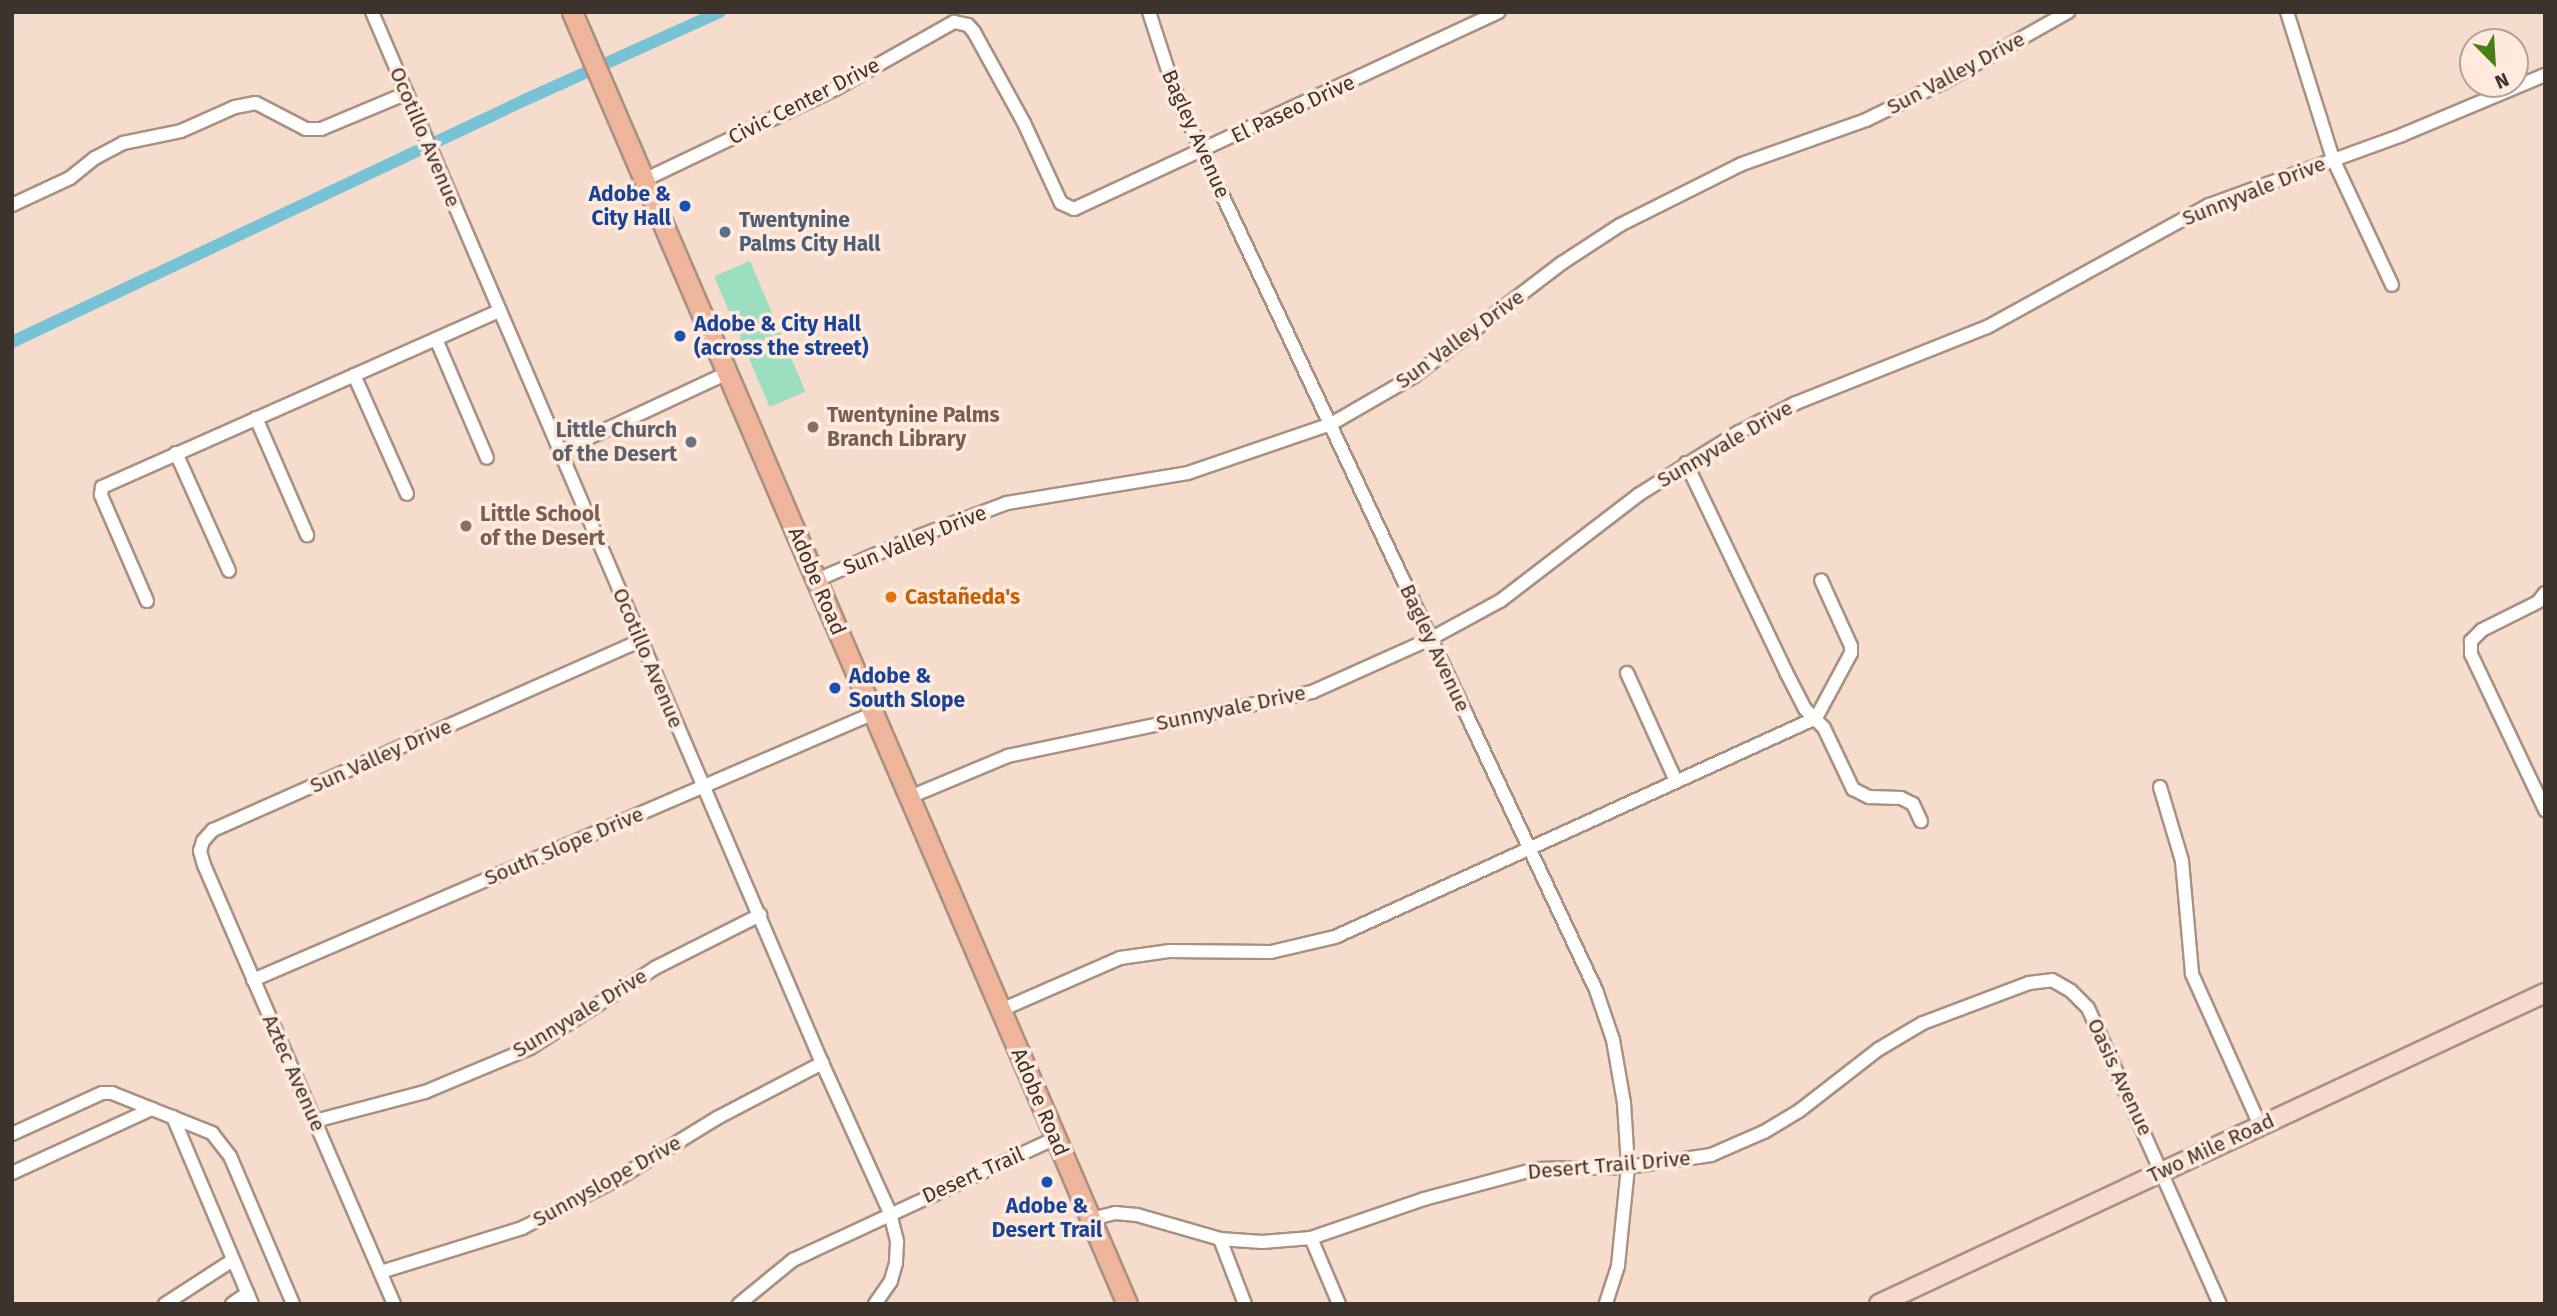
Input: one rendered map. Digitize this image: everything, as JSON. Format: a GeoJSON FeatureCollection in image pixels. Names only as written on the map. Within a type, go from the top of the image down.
{"type":"FeatureCollection","features":[{"type":"Feature","properties":{"kind":"main road","name":"Adobe Road"},"geometry":{"type":"LineString","coordinates":[[572,12],[1127,1304]]}},
{"type":"Feature","properties":{"kind":"main road","name":"Two Mile Road"},"geometry":{"type":"LineString","coordinates":[[1878,1304],[2544,993]]}},
{"type":"Feature","properties":{"kind":"street","name":"Ocotillo Avenue"},"geometry":{"type":"LineString","coordinates":[[372,12],[640,642],[822,1063],[890,1213],[898,1242],[896,1263],[891,1282],[875,1304]]}},
{"type":"Feature","properties":{"kind":"street","name":"Bagley Avenue"},"geometry":{"type":"LineString","coordinates":[[1149,12],[1173,86],[1202,152],[1596,990],[1613,1040],[1624,1102],[1628,1167],[1618,1266],[1606,1304]]}},
{"type":"Feature","properties":{"kind":"street","name":"El Paseo Drive"},"geometry":{"type":"LineString","coordinates":[[1086,205],[1499,12]]}},
{"type":"Feature","properties":{"kind":"street","name":"Sun Valley Drive"},"geometry":{"type":"LineString","coordinates":[[817,580],[911,539],[1007,503],[1188,473],[1331,424],[1414,376],[1562,263],[1620,225],[1742,164],[1866,120],[1942,83],[2068,12]]}},
{"type":"Feature","properties":{"kind":"street"},"geometry":{"type":"LineString","coordinates":[[2287,12],[2333,159],[2392,285]]}},
{"type":"Feature","properties":{"kind":"street","name":"Civic Center Drive"},"geometry":{"type":"LineString","coordinates":[[644,180],[835,89],[954,22],[962,23],[974,32],[994,66],[1061,203],[1074,209],[1086,205]]}},
{"type":"Feature","properties":{"kind":"street","name":"Sunnyvale Drive"},"geometry":{"type":"LineString","coordinates":[[910,797],[972,769],[1041,748],[1312,692],[1430,639],[1500,601],[1592,528],[1686,463],[1796,403],[1987,327],[2209,205],[2402,135],[2545,75]]}},
{"type":"Feature","properties":{"kind":"street"},"geometry":{"type":"LineString","coordinates":[[12,205],[70,178],[95,158],[123,143],[181,131],[235,107],[256,103],[306,129],[321,129],[407,93]]}},
{"type":"Feature","properties":{"kind":"street"},"geometry":{"type":"LineString","coordinates":[[147,601],[101,495],[102,487],[500,311]]}},
{"type":"Feature","properties":{"kind":"street"},"geometry":{"type":"LineString","coordinates":[[436,339],[487,458]]}},
{"type":"Feature","properties":{"kind":"street"},"geometry":{"type":"LineString","coordinates":[[560,451],[727,373]]}},
{"type":"Feature","properties":{"kind":"street"},"geometry":{"type":"LineString","coordinates":[[354,375],[407,494]]}},
{"type":"Feature","properties":{"kind":"street"},"geometry":{"type":"LineString","coordinates":[[256,418],[307,535]]}},
{"type":"Feature","properties":{"kind":"street"},"geometry":{"type":"LineString","coordinates":[[176,453],[229,571]]}},
{"type":"Feature","properties":{"kind":"street"},"geometry":{"type":"LineString","coordinates":[[1686,463],[1786,672],[1805,709],[1816,718],[1853,789],[1869,797],[1901,798],[1913,804],[1921,821]]}},
{"type":"Feature","properties":{"kind":"street"},"geometry":{"type":"LineString","coordinates":[[1001,1010],[1120,958],[1144,953],[1271,952],[1315,944],[1816,718],[1851,653],[1851,646],[1821,580]]}},
{"type":"Feature","properties":{"kind":"street"},"geometry":{"type":"LineString","coordinates":[[2545,593],[2538,602],[2482,630],[2472,641],[2471,654],[2545,810]]}},
{"type":"Feature","properties":{"kind":"street","name":"Sun Valley Drive"},"geometry":{"type":"LineString","coordinates":[[203,841],[213,830],[640,642]]}},
{"type":"Feature","properties":{"kind":"street"},"geometry":{"type":"LineString","coordinates":[[1627,673],[1676,782]]}},
{"type":"Feature","properties":{"kind":"street","name":"South Slope Drive"},"geometry":{"type":"LineString","coordinates":[[253,980],[874,713]]}},
{"type":"Feature","properties":{"kind":"street"},"geometry":{"type":"LineString","coordinates":[[2160,787],[2182,861],[2192,974],[2260,1125]]}},
{"type":"Feature","properties":{"kind":"street","name":"Aztec Avenue"},"geometry":{"type":"LineString","coordinates":[[203,841],[200,851],[204,865],[394,1304]]}},
{"type":"Feature","properties":{"kind":"street","name":"Sunnyvale Drive"},"geometry":{"type":"LineString","coordinates":[[315,1121],[425,1092],[530,1048],[655,968],[760,915]]}},
{"type":"Feature","properties":{"kind":"street","name":"Desert Trail Drive"},"geometry":{"type":"LineString","coordinates":[[1091,1219],[1115,1213],[1137,1215],[1220,1239],[1262,1242],[1311,1238],[1424,1199],[1536,1169],[1628,1167],[1711,1155],[1764,1132],[1799,1111],[1879,1049],[1923,1023],[2029,983],[2052,980]]}},
{"type":"Feature","properties":{"kind":"street","name":"Oasis Avenue"},"geometry":{"type":"LineString","coordinates":[[2052,980],[2071,990],[2088,1008],[2221,1304]]}},
{"type":"Feature","properties":{"kind":"street","name":"Sunnyslope Drive"},"geometry":{"type":"LineString","coordinates":[[381,1272],[522,1228],[616,1180],[717,1118],[822,1063]]}},
{"type":"Feature","properties":{"kind":"street"},"geometry":{"type":"LineString","coordinates":[[12,1134],[102,1093],[112,1093],[212,1133],[230,1156],[293,1304]]}},
{"type":"Feature","properties":{"kind":"street"},"geometry":{"type":"LineString","coordinates":[[12,1173],[152,1109]]}},
{"type":"Feature","properties":{"kind":"street"},"geometry":{"type":"LineString","coordinates":[[173,1117],[250,1299],[232,1304]]}},
{"type":"Feature","properties":{"kind":"street","name":"Desert Trail"},"geometry":{"type":"LineString","coordinates":[[890,1213],[1056,1138]]}},
{"type":"Feature","properties":{"kind":"street"},"geometry":{"type":"LineString","coordinates":[[739,1304],[793,1260],[890,1213]]}},
{"type":"Feature","properties":{"kind":"street"},"geometry":{"type":"LineString","coordinates":[[1311,1238],[1339,1304]]}},
{"type":"Feature","properties":{"kind":"street"},"geometry":{"type":"LineString","coordinates":[[1220,1239],[1245,1304]]}},
{"type":"Feature","properties":{"kind":"street"},"geometry":{"type":"LineString","coordinates":[[164,1304],[233,1260]]}},
{"type":"Feature","properties":{"kind":"green space"},"geometry":{"type":"Polygon","coordinates":[[[750,261],[805,392],[770,407],[714,276],[750,261]]]}},
{"type":"Feature","properties":{"kind":"waterway"},"geometry":{"type":"LineString","coordinates":[[12,342],[527,99],[720,12]]}},
{"type":"Feature","properties":{"kind":"place","name":"Adobe & City Hall"},"geometry":{"type":"Point","coordinates":[685,206]}},
{"type":"Feature","properties":{"kind":"place","name":"Twentynine Palms City Hall"},"geometry":{"type":"Point","coordinates":[725,232]}},
{"type":"Feature","properties":{"kind":"place","name":"Adobe & City Hall (across the street)"},"geometry":{"type":"Point","coordinates":[680,336]}},
{"type":"Feature","properties":{"kind":"place","name":"Twentynine Palms Branch Library"},"geometry":{"type":"Point","coordinates":[813,427]}},
{"type":"Feature","properties":{"kind":"place","name":"Little Church of the Desert"},"geometry":{"type":"Point","coordinates":[691,442]}},
{"type":"Feature","properties":{"kind":"place","name":"Little School of the Desert"},"geometry":{"type":"Point","coordinates":[466,526]}},
{"type":"Feature","properties":{"kind":"place","name":"Castañeda's"},"geometry":{"type":"Point","coordinates":[891,597]}},
{"type":"Feature","properties":{"kind":"place","name":"Adobe & South Slope"},"geometry":{"type":"Point","coordinates":[835,688]}},
{"type":"Feature","properties":{"kind":"place","name":"Adobe & Desert Trail"},"geometry":{"type":"Point","coordinates":[1047,1182]}}]}
